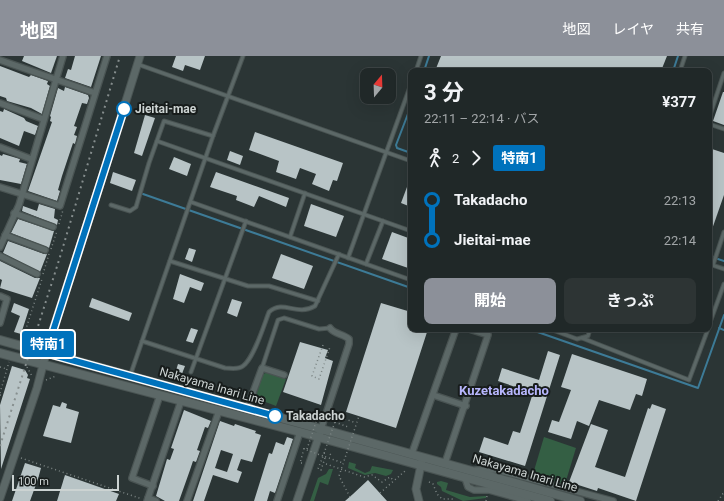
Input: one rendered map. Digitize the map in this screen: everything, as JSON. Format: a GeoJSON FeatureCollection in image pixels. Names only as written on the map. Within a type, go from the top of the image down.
{"type":"FeatureCollection","features":[{"type":"Feature","properties":{"kind":"main road","name":"Nakayama Inari Line"},"geometry":{"type":"LineString","coordinates":[[0,340],[423,456],[580,501]]}},
{"type":"Feature","properties":{"kind":"main road","name":"Nakayama Inari Line"},"geometry":{"type":"LineString","coordinates":[[0,353],[300,432],[550,501]]}},
{"type":"Feature","properties":{"kind":"street"},"geometry":{"type":"LineString","coordinates":[[0,247],[22,195],[43,119],[63,56]]}},
{"type":"Feature","properties":{"kind":"street"},"geometry":{"type":"LineString","coordinates":[[0,187],[60,206],[107,56]]}},
{"type":"Feature","properties":{"kind":"street"},"geometry":{"type":"LineString","coordinates":[[0,498],[37,388],[46,353],[140,56]]}},
{"type":"Feature","properties":{"kind":"street"},"geometry":{"type":"LineString","coordinates":[[0,60],[95,94]]}},
{"type":"Feature","properties":{"kind":"street"},"geometry":{"type":"LineString","coordinates":[[0,103],[43,119]]}},
{"type":"Feature","properties":{"kind":"street"},"geometry":{"type":"LineString","coordinates":[[0,147],[32,159]]}},
{"type":"Feature","properties":{"kind":"street"},"geometry":{"type":"LineString","coordinates":[[14,213],[52,226]]}},
{"type":"Feature","properties":{"kind":"street"},"geometry":{"type":"LineString","coordinates":[[5,235],[45,250]]}},
{"type":"Feature","properties":{"kind":"street"},"geometry":{"type":"LineString","coordinates":[[0,256],[37,274]]}},
{"type":"Feature","properties":{"kind":"street"},"geometry":{"type":"LineString","coordinates":[[0,296],[7,299],[0,323]]}},
{"type":"Feature","properties":{"kind":"street"},"geometry":{"type":"LineString","coordinates":[[297,501],[349,344],[349,339],[345,336],[332,332],[330,328]]}},
{"type":"Feature","properties":{"kind":"street"},"geometry":{"type":"LineString","coordinates":[[412,454],[455,332]]}},
{"type":"Feature","properties":{"kind":"street"},"geometry":{"type":"LineString","coordinates":[[446,463],[466,406],[488,335],[478,332]]}},
{"type":"Feature","properties":{"kind":"street"},"geometry":{"type":"LineString","coordinates":[[248,408],[262,368],[284,375]]}},
{"type":"Feature","properties":{"kind":"street"},"geometry":{"type":"LineString","coordinates":[[153,486],[132,478],[160,395]]}},
{"type":"Feature","properties":{"kind":"street"},"geometry":{"type":"LineString","coordinates":[[433,395],[466,406]]}},
{"type":"Feature","properties":{"kind":"street"},"geometry":{"type":"LineString","coordinates":[[156,501],[148,500],[181,401]]}},
{"type":"Feature","properties":{"kind":"street"},"geometry":{"type":"LineString","coordinates":[[187,501],[219,411]]}},
{"type":"Feature","properties":{"kind":"street"},"geometry":{"type":"LineString","coordinates":[[277,501],[300,432]]}},
{"type":"Feature","properties":{"kind":"street"},"geometry":{"type":"LineString","coordinates":[[418,501],[416,489],[423,456]]}},
{"type":"Feature","properties":{"kind":"street"},"geometry":{"type":"LineString","coordinates":[[472,470],[497,470],[613,501]]}},
{"type":"Feature","properties":{"kind":"street"},"geometry":{"type":"LineString","coordinates":[[466,478],[468,487],[471,489],[489,490],[528,501]]}},
{"type":"Feature","properties":{"kind":"lane"},"geometry":{"type":"LineString","coordinates":[[130,376],[213,136],[243,56]]}},
{"type":"Feature","properties":{"kind":"lane"},"geometry":{"type":"LineString","coordinates":[[417,68],[421,56]]}},
{"type":"Feature","properties":{"kind":"lane"},"geometry":{"type":"LineString","coordinates":[[681,68],[685,56]]}},
{"type":"Feature","properties":{"kind":"lane"},"geometry":{"type":"LineString","coordinates":[[137,64],[408,159]]}},
{"type":"Feature","properties":{"kind":"lane"},"geometry":{"type":"LineString","coordinates":[[712,109],[724,73]]}},
{"type":"Feature","properties":{"kind":"lane"},"geometry":{"type":"LineString","coordinates":[[348,258],[408,92]]}},
{"type":"Feature","properties":{"kind":"lane"},"geometry":{"type":"LineString","coordinates":[[111,205],[130,211],[136,207],[156,141],[164,121],[166,120],[213,136]]}},
{"type":"Feature","properties":{"kind":"lane"},"geometry":{"type":"LineString","coordinates":[[712,125],[724,129]]}},
{"type":"Feature","properties":{"kind":"lane"},"geometry":{"type":"LineString","coordinates":[[156,141],[408,230]]}},
{"type":"Feature","properties":{"kind":"lane"},"geometry":{"type":"LineString","coordinates":[[290,237],[305,194]]}},
{"type":"Feature","properties":{"kind":"lane"},"geometry":{"type":"LineString","coordinates":[[191,202],[408,279]]}},
{"type":"Feature","properties":{"kind":"lane"},"geometry":{"type":"LineString","coordinates":[[191,372],[246,221]]}},
{"type":"Feature","properties":{"kind":"lane"},"geometry":{"type":"LineString","coordinates":[[366,264],[383,221]]}},
{"type":"Feature","properties":{"kind":"lane"},"geometry":{"type":"LineString","coordinates":[[712,262],[724,232]]}},
{"type":"Feature","properties":{"kind":"lane"},"geometry":{"type":"LineString","coordinates":[[142,341],[196,360],[225,368],[237,369],[244,366],[250,359],[269,312],[274,308],[282,307],[303,311],[315,306],[339,254]]}},
{"type":"Feature","properties":{"kind":"lane"},"geometry":{"type":"LineString","coordinates":[[170,261],[248,286],[269,286],[318,301]]}},
{"type":"Feature","properties":{"kind":"lane"},"geometry":{"type":"LineString","coordinates":[[712,265],[724,269]]}},
{"type":"Feature","properties":{"kind":"lane"},"geometry":{"type":"LineString","coordinates":[[712,317],[724,284]]}},
{"type":"Feature","properties":{"kind":"lane"},"geometry":{"type":"LineString","coordinates":[[262,368],[278,320],[280,318],[319,329],[330,328]]}},
{"type":"Feature","properties":{"kind":"lane"},"geometry":{"type":"LineString","coordinates":[[559,332],[577,338],[582,338],[689,380],[707,332]]}},
{"type":"Feature","properties":{"kind":"lane"},"geometry":{"type":"LineString","coordinates":[[582,338],[588,336],[589,332]]}},
{"type":"Feature","properties":{"kind":"path"},"geometry":{"type":"LineString","coordinates":[[323,345],[312,376],[319,379],[330,347]]}},
{"type":"Feature","properties":{"kind":"path"},"geometry":{"type":"LineString","coordinates":[[1,395],[9,362]]}},
{"type":"Feature","properties":{"kind":"path"},"geometry":{"type":"LineString","coordinates":[[0,367],[7,369]]}},
{"type":"Feature","properties":{"kind":"path"},"geometry":{"type":"LineString","coordinates":[[314,420],[316,415],[319,413],[318,416]]}},
{"type":"Feature","properties":{"kind":"path"},"geometry":{"type":"LineString","coordinates":[[305,414],[318,416]]}},
{"type":"Feature","properties":{"kind":"path"},"geometry":{"type":"LineString","coordinates":[[307,450],[318,416]]}},
{"type":"Feature","properties":{"kind":"path"},"geometry":{"type":"LineString","coordinates":[[324,457],[318,469],[321,470],[337,416],[356,423]]}},
{"type":"Feature","properties":{"kind":"path"},"geometry":{"type":"LineString","coordinates":[[350,496],[339,476],[359,416]]}},
{"type":"Feature","properties":{"kind":"path"},"geometry":{"type":"LineString","coordinates":[[335,422],[348,427]]}},
{"type":"Feature","properties":{"kind":"path"},"geometry":{"type":"LineString","coordinates":[[302,464],[300,463],[304,449],[343,463]]}},
{"type":"Feature","properties":{"kind":"path"},"geometry":{"type":"LineString","coordinates":[[21,458],[148,500]]}},
{"type":"Feature","properties":{"kind":"path"},"geometry":{"type":"LineString","coordinates":[[326,464],[364,477],[372,475],[382,482],[390,477],[394,481]]}},
{"type":"Feature","properties":{"kind":"path"},"geometry":{"type":"LineString","coordinates":[[380,493],[405,471]]}},
{"type":"Feature","properties":{"kind":"path"},"geometry":{"type":"LineString","coordinates":[[429,482],[434,484],[437,494],[442,500],[452,499],[454,501]]}},
{"type":"Feature","properties":{"kind":"path"},"geometry":{"type":"LineString","coordinates":[[718,501],[724,492]]}},
{"type":"Feature","properties":{"kind":"green space"},"geometry":{"type":"Polygon","coordinates":[[[267,372],[286,379],[276,406],[255,398],[262,375],[267,372]]]}},
{"type":"Feature","properties":{"kind":"green space"},"geometry":{"type":"Polygon","coordinates":[[[544,437],[576,448],[565,484],[533,474],[544,437]]]}},
{"type":"Feature","properties":{"kind":"green space"},"geometry":{"type":"Polygon","coordinates":[[[349,462],[356,464],[355,468],[365,473],[370,471],[372,466],[393,470],[391,474],[386,476],[375,473],[365,475],[348,468],[349,462]]]}},
{"type":"Feature","properties":{"kind":"green space"},"geometry":{"type":"Polygon","coordinates":[[[329,469],[333,469],[328,485],[320,482],[314,501],[310,501],[318,478],[326,474],[329,469]]]}},
{"type":"Feature","properties":{"kind":"green space"},"geometry":{"type":"Polygon","coordinates":[[[441,481],[448,483],[446,490],[470,497],[486,496],[486,498],[463,501],[442,491],[441,487],[437,484],[437,482],[441,481]]]}},
{"type":"Feature","properties":{"kind":"building"},"geometry":{"type":"Polygon","coordinates":[[[24,56],[57,56],[51,73],[22,61],[24,56]]]}},
{"type":"Feature","properties":{"kind":"building"},"geometry":{"type":"Polygon","coordinates":[[[75,56],[101,56],[91,87],[65,78],[68,69],[71,70],[75,56]]]}},
{"type":"Feature","properties":{"kind":"building"},"geometry":{"type":"Polygon","coordinates":[[[176,56],[205,56],[200,70],[185,65],[183,71],[172,67],[176,56]]]}},
{"type":"Feature","properties":{"kind":"building"},"geometry":{"type":"Polygon","coordinates":[[[441,56],[667,56],[662,68],[436,68],[441,56]]]}},
{"type":"Feature","properties":{"kind":"building"},"geometry":{"type":"Polygon","coordinates":[[[0,66],[29,77],[31,75],[48,81],[47,84],[50,86],[42,114],[31,108],[7,101],[6,98],[0,96],[0,66]]]}},
{"type":"Feature","properties":{"kind":"building"},"geometry":{"type":"Polygon","coordinates":[[[65,87],[88,95],[89,98],[87,104],[82,103],[74,126],[77,127],[74,135],[77,136],[75,144],[73,143],[62,176],[57,201],[28,191],[52,122],[50,121],[50,116],[58,88],[64,91],[65,87]]]}},
{"type":"Feature","properties":{"kind":"building"},"geometry":{"type":"Polygon","coordinates":[[[724,92],[724,125],[713,121],[724,92]]]}},
{"type":"Feature","properties":{"kind":"building"},"geometry":{"type":"Polygon","coordinates":[[[4,109],[38,126],[35,135],[24,131],[19,146],[0,138],[0,111],[3,112],[4,109]]]}},
{"type":"Feature","properties":{"kind":"building"},"geometry":{"type":"Polygon","coordinates":[[[145,115],[155,118],[142,156],[134,153],[145,115]]]}},
{"type":"Feature","properties":{"kind":"building"},"geometry":{"type":"Polygon","coordinates":[[[255,132],[343,163],[337,181],[333,180],[329,191],[312,184],[316,174],[300,168],[296,179],[276,172],[279,161],[249,150],[255,132]]]}},
{"type":"Feature","properties":{"kind":"building"},"geometry":{"type":"Polygon","coordinates":[[[712,149],[724,153],[724,195],[712,229],[712,149]]]}},
{"type":"Feature","properties":{"kind":"building"},"geometry":{"type":"Polygon","coordinates":[[[230,151],[243,156],[240,165],[227,160],[230,151]]]}},
{"type":"Feature","properties":{"kind":"building"},"geometry":{"type":"Polygon","coordinates":[[[3,154],[20,159],[19,162],[27,164],[21,184],[0,180],[0,155],[2,156],[3,154]]]}},
{"type":"Feature","properties":{"kind":"building"},"geometry":{"type":"Polygon","coordinates":[[[174,157],[191,164],[187,176],[169,169],[174,157]]]}},
{"type":"Feature","properties":{"kind":"building"},"geometry":{"type":"Polygon","coordinates":[[[113,172],[136,180],[132,191],[110,183],[113,172]]]}},
{"type":"Feature","properties":{"kind":"building"},"geometry":{"type":"Polygon","coordinates":[[[216,172],[289,198],[286,207],[259,196],[254,207],[236,200],[237,196],[210,187],[216,172]]]}},
{"type":"Feature","properties":{"kind":"building"},"geometry":{"type":"Polygon","coordinates":[[[408,184],[408,206],[401,203],[408,184]]]}},
{"type":"Feature","properties":{"kind":"building"},"geometry":{"type":"Polygon","coordinates":[[[39,204],[55,209],[54,218],[58,220],[57,225],[22,211],[23,206],[37,211],[39,204]]]}},
{"type":"Feature","properties":{"kind":"building"},"geometry":{"type":"Polygon","coordinates":[[[311,204],[344,216],[336,237],[304,226],[311,204]]]}},
{"type":"Feature","properties":{"kind":"building"},"geometry":{"type":"Polygon","coordinates":[[[18,219],[54,231],[49,248],[11,233],[18,219]]]}},
{"type":"Feature","properties":{"kind":"building"},"geometry":{"type":"Polygon","coordinates":[[[392,232],[408,238],[408,268],[382,259],[392,232]]]}},
{"type":"Feature","properties":{"kind":"building"},"geometry":{"type":"Polygon","coordinates":[[[8,241],[47,254],[40,272],[3,253],[8,241]]]}},
{"type":"Feature","properties":{"kind":"building"},"geometry":{"type":"Polygon","coordinates":[[[189,248],[196,250],[192,262],[185,259],[189,248]]]}},
{"type":"Feature","properties":{"kind":"building"},"geometry":{"type":"Polygon","coordinates":[[[281,254],[313,266],[304,289],[272,278],[281,254]]]}},
{"type":"Feature","properties":{"kind":"building"},"geometry":{"type":"Polygon","coordinates":[[[0,261],[35,278],[40,278],[32,298],[0,288],[2,280],[0,279],[0,261]]]}},
{"type":"Feature","properties":{"kind":"building"},"geometry":{"type":"Polygon","coordinates":[[[180,274],[204,283],[201,291],[190,287],[184,303],[173,299],[180,274]]]}},
{"type":"Feature","properties":{"kind":"building"},"geometry":{"type":"Polygon","coordinates":[[[92,298],[132,313],[129,321],[89,307],[92,298]]]}},
{"type":"Feature","properties":{"kind":"building"},"geometry":{"type":"Polygon","coordinates":[[[232,299],[242,302],[237,317],[227,313],[232,299]]]}},
{"type":"Feature","properties":{"kind":"building"},"geometry":{"type":"Polygon","coordinates":[[[14,303],[29,309],[21,334],[14,332],[20,316],[11,312],[14,303]]]}},
{"type":"Feature","properties":{"kind":"building"},"geometry":{"type":"Polygon","coordinates":[[[381,303],[408,311],[408,332],[427,332],[396,428],[346,412],[381,303]]]}},
{"type":"Feature","properties":{"kind":"building"},"geometry":{"type":"Polygon","coordinates":[[[191,328],[198,330],[193,343],[186,341],[191,328]]]}},
{"type":"Feature","properties":{"kind":"building"},"geometry":{"type":"Polygon","coordinates":[[[300,342],[328,350],[325,358],[333,361],[321,405],[283,392],[300,342]]]}},
{"type":"Feature","properties":{"kind":"building"},"geometry":{"type":"Polygon","coordinates":[[[548,351],[560,355],[525,466],[479,452],[484,437],[508,445],[513,431],[520,433],[533,393],[498,381],[502,368],[539,380],[548,351]]]}},
{"type":"Feature","properties":{"kind":"building"},"geometry":{"type":"Polygon","coordinates":[[[572,354],[647,379],[642,396],[636,394],[630,410],[599,400],[589,426],[577,421],[571,439],[548,432],[552,420],[559,422],[571,390],[561,387],[572,354]]]}},
{"type":"Feature","properties":{"kind":"building"},"geometry":{"type":"Polygon","coordinates":[[[178,364],[185,366],[180,379],[174,377],[178,364]]]}},
{"type":"Feature","properties":{"kind":"building"},"geometry":{"type":"Polygon","coordinates":[[[12,366],[25,370],[28,375],[27,378],[30,379],[1,469],[0,405],[12,366]]]}},
{"type":"Feature","properties":{"kind":"building"},"geometry":{"type":"Polygon","coordinates":[[[62,402],[67,404],[66,408],[79,412],[71,443],[43,436],[53,405],[60,407],[62,402]]]}},
{"type":"Feature","properties":{"kind":"building"},"geometry":{"type":"Polygon","coordinates":[[[652,404],[666,409],[636,501],[598,488],[597,491],[569,482],[591,424],[608,430],[595,467],[625,477],[648,408],[650,409],[652,404]]]}},
{"type":"Feature","properties":{"kind":"building"},"geometry":{"type":"Polygon","coordinates":[[[184,410],[211,421],[208,428],[205,427],[197,450],[200,451],[196,462],[193,461],[179,501],[165,501],[156,496],[167,459],[170,460],[174,449],[171,448],[184,410]]]}},
{"type":"Feature","properties":{"kind":"building"},"geometry":{"type":"Polygon","coordinates":[[[220,421],[256,431],[255,433],[261,435],[252,462],[241,459],[237,470],[242,472],[238,483],[213,475],[204,501],[193,501],[220,421]],[[221,450],[215,468],[227,472],[233,454],[221,450]]]}},
{"type":"Feature","properties":{"kind":"building"},"geometry":{"type":"Polygon","coordinates":[[[287,437],[293,439],[275,493],[270,491],[267,501],[254,501],[269,453],[272,454],[276,442],[284,445],[287,437]]]}},
{"type":"Feature","properties":{"kind":"building"},"geometry":{"type":"Polygon","coordinates":[[[25,463],[41,468],[38,479],[30,501],[12,501],[25,463]]]}},
{"type":"Feature","properties":{"kind":"building"},"geometry":{"type":"Polygon","coordinates":[[[65,475],[119,494],[116,501],[57,501],[65,475]]]}},
{"type":"Feature","properties":{"kind":"building"},"geometry":{"type":"Polygon","coordinates":[[[368,480],[387,501],[345,501],[353,494],[368,480]]]}},
{"type":"Feature","properties":{"kind":"waterway"},"geometry":{"type":"LineString","coordinates":[[425,68],[429,56]]}},
{"type":"Feature","properties":{"kind":"waterway"},"geometry":{"type":"LineString","coordinates":[[674,68],[678,56]]}},
{"type":"Feature","properties":{"kind":"waterway"},"geometry":{"type":"LineString","coordinates":[[408,114],[396,145],[397,148],[408,152]]}},
{"type":"Feature","properties":{"kind":"waterway"},"geometry":{"type":"LineString","coordinates":[[143,194],[408,287]]}},
{"type":"Feature","properties":{"kind":"waterway"},"geometry":{"type":"LineString","coordinates":[[712,257],[724,261]]}},
{"type":"Feature","properties":{"kind":"waterway"},"geometry":{"type":"LineString","coordinates":[[538,332],[698,388],[724,315]]}},
{"type":"Feature","properties":{"kind":"waterway"},"geometry":{"type":"LineString","coordinates":[[719,328],[724,330]]}},
{"type":"Feature","properties":{"kind":"railway"},"geometry":{"type":"LineString","coordinates":[[0,446],[60,257],[120,56]]}},
{"type":"Feature","properties":{"kind":"bus line","name":"特南1"},"geometry":{"type":"LineString","coordinates":[[124,109],[48,342],[46,353],[275,416]]}},
{"type":"Feature","properties":{"kind":"place","name":"Jieitai-mae"},"geometry":{"type":"Point","coordinates":[124,109]}},
{"type":"Feature","properties":{"kind":"place","name":"Takadacho"},"geometry":{"type":"Point","coordinates":[275,416]}},
{"type":"Feature","properties":{"kind":"district","name":"Kuzetakadacho"},"geometry":{"type":"Point","coordinates":[504,390]}}]}
